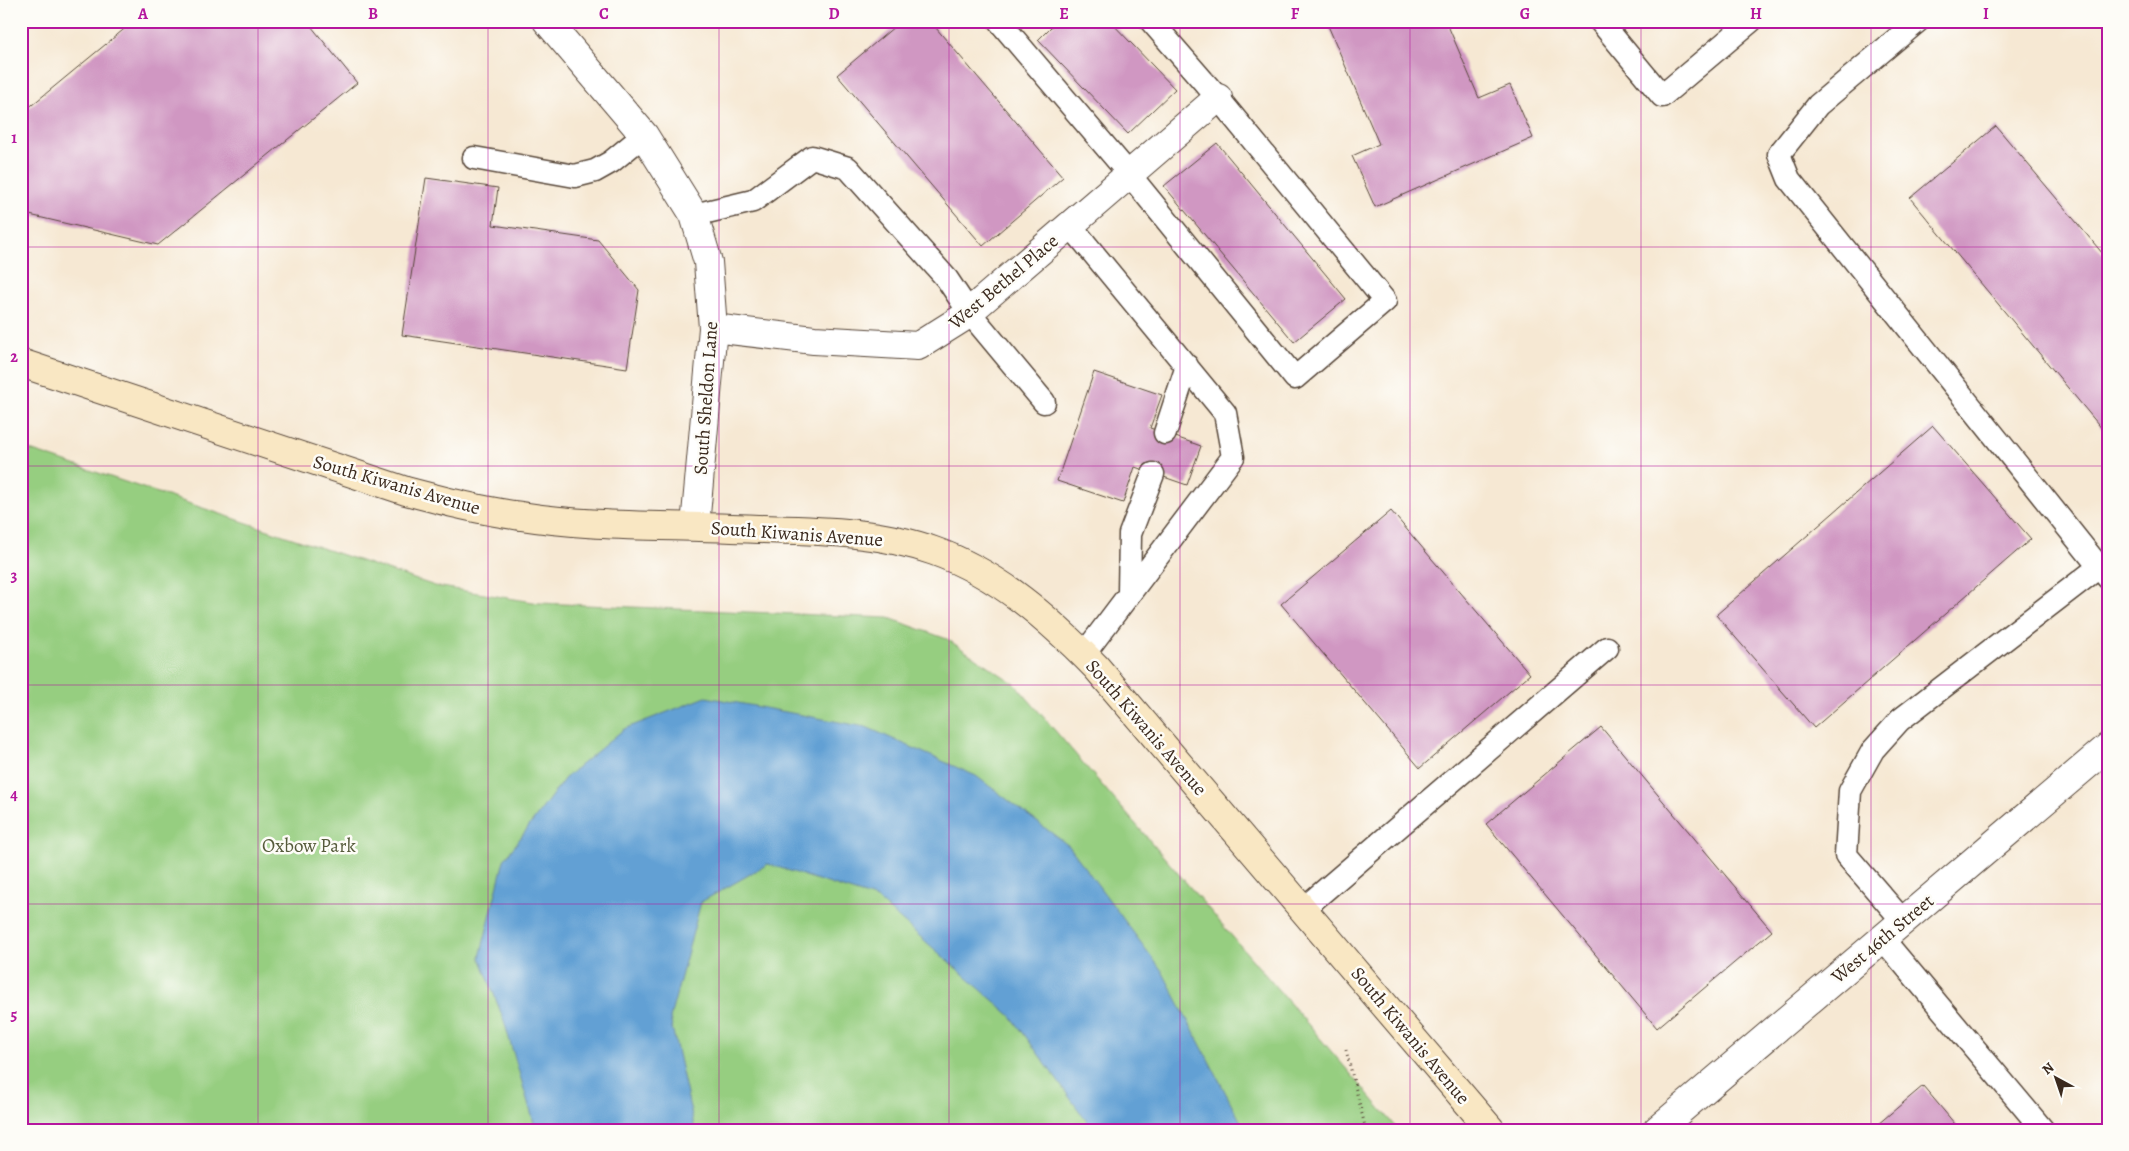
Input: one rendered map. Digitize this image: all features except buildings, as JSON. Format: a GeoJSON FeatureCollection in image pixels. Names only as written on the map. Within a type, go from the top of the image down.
{"type":"FeatureCollection","features":[{"type":"Feature","properties":{"kind":"street","name":"South Sheldon Lane"},"geometry":{"type":"LineString","coordinates":[[547,21],[644,136],[694,215],[708,262],[713,328],[695,526]]}},
{"type":"Feature","properties":{"kind":"street","name":"West Bethel Place"},"geometry":{"type":"LineString","coordinates":[[713,328],[814,340],[918,346],[970,312],[1218,98]]}},
{"type":"Feature","properties":{"kind":"street","name":"South Kiwanis Avenue"},"geometry":{"type":"LineString","coordinates":[[21,363],[406,491],[469,507],[522,517],[593,523],[844,533],[897,540],[935,551],[972,568],[1015,594],[1055,625],[1084,654],[1492,1130]]}},
{"type":"Feature","properties":{"kind":"street","name":"West 46th Street"},"geometry":{"type":"LineString","coordinates":[[1657,1130],[2108,747]]}},
{"type":"Feature","properties":{"kind":"lane"},"geometry":{"type":"LineString","coordinates":[[999,21],[1129,174],[1295,378],[1385,301],[1218,98],[1151,21]]}},
{"type":"Feature","properties":{"kind":"lane"},"geometry":{"type":"LineString","coordinates":[[1600,21],[1662,96],[1751,21]]}},
{"type":"Feature","properties":{"kind":"lane"},"geometry":{"type":"LineString","coordinates":[[1903,921],[1846,855],[1850,791],[1873,750],[1900,720],[2103,573],[1788,179],[1779,154],[1818,105],[1918,21]]}},
{"type":"Feature","properties":{"kind":"lane"},"geometry":{"type":"LineString","coordinates":[[474,158],[575,176],[595,171],[611,162],[644,136]]}},
{"type":"Feature","properties":{"kind":"lane"},"geometry":{"type":"LineString","coordinates":[[694,215],[753,201],[812,157],[848,168],[946,278],[970,312],[1044,402]]}},
{"type":"Feature","properties":{"kind":"lane"},"geometry":{"type":"LineString","coordinates":[[1070,225],[1225,413],[1233,457],[1084,654]]}},
{"type":"Feature","properties":{"kind":"lane"},"geometry":{"type":"LineString","coordinates":[[1165,433],[1187,366]]}},
{"type":"Feature","properties":{"kind":"lane"},"geometry":{"type":"LineString","coordinates":[[1129,593],[1130,534],[1154,474]]}},
{"type":"Feature","properties":{"kind":"lane"},"geometry":{"type":"LineString","coordinates":[[1303,909],[1607,648]]}},
{"type":"Feature","properties":{"kind":"lane"},"geometry":{"type":"LineString","coordinates":[[1882,938],[2043,1130]]}},
{"type":"Feature","properties":{"kind":"path"},"geometry":{"type":"LineString","coordinates":[[1346,1050],[1366,1130]]}},
{"type":"Feature","properties":{"kind":"green space","name":"Oxbow Park"},"geometry":{"type":"Polygon","coordinates":[[[21,447],[435,586],[539,603],[889,618],[947,639],[1015,684],[1399,1130],[21,1130],[21,447]]]}},
{"type":"Feature","properties":{"kind":"water"},"geometry":{"type":"Polygon","coordinates":[[[706,697],[866,727],[976,776],[1069,846],[1162,971],[1245,1130],[1093,1130],[1011,1016],[877,899],[768,864],[701,902],[670,1018],[695,1130],[536,1130],[504,1021],[480,957],[504,860],[565,778],[624,729],[706,697]]]}}]}
